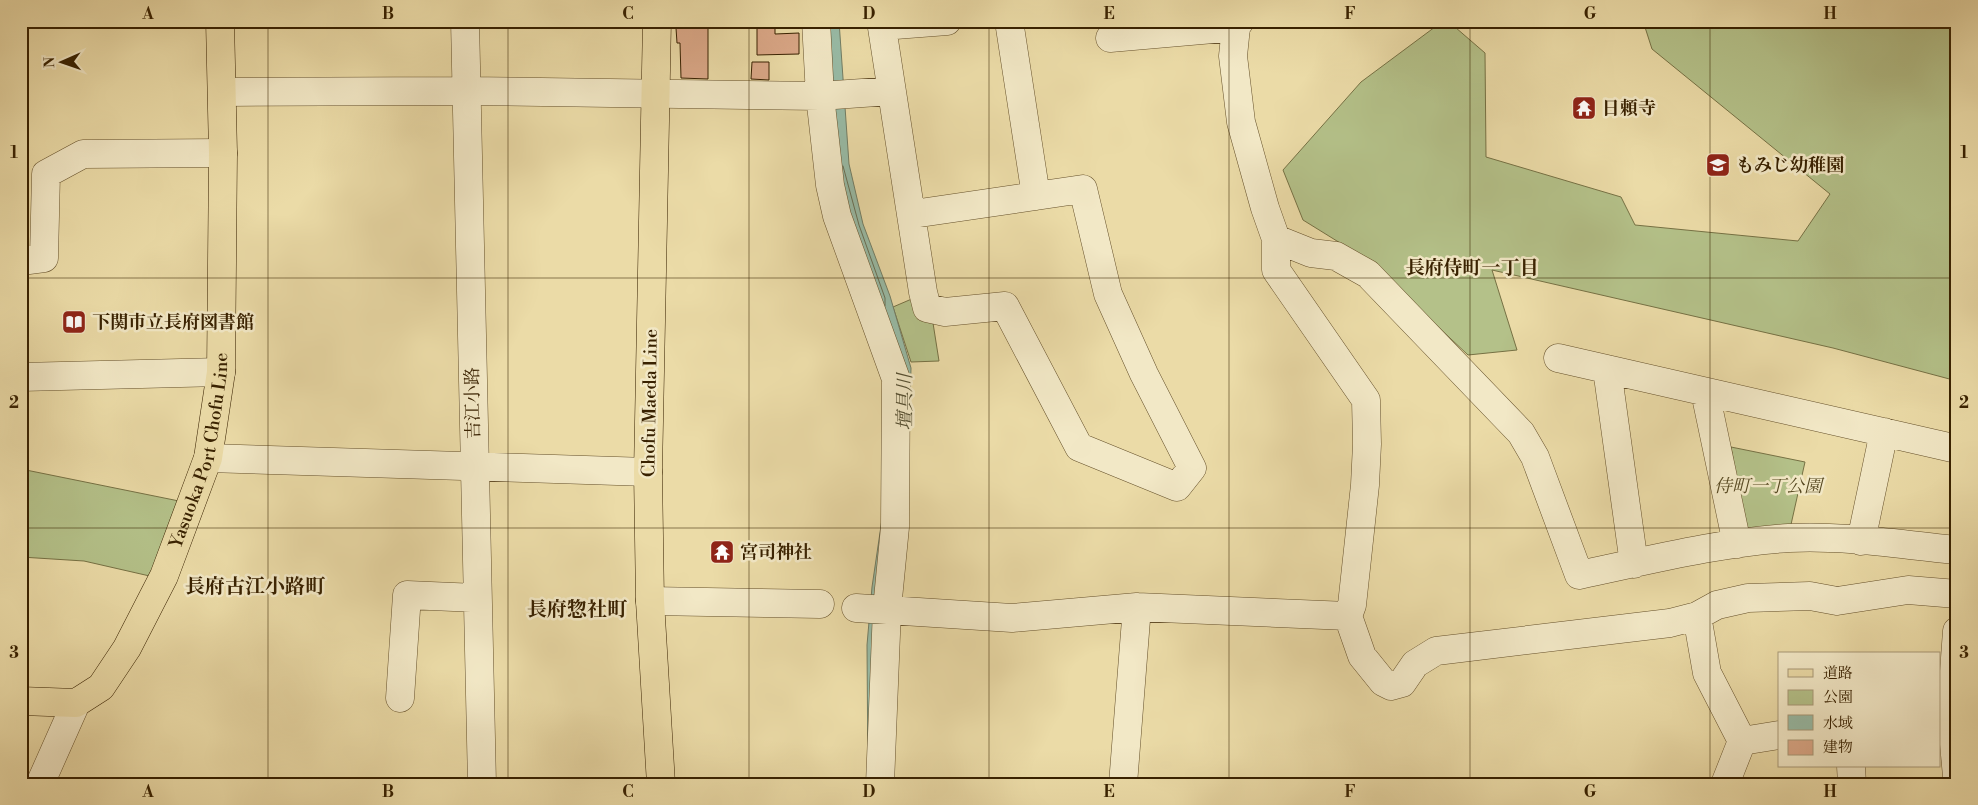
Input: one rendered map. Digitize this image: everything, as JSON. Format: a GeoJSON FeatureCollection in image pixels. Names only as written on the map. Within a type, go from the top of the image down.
{"type":"FeatureCollection","features":[{"type":"Feature","properties":{"kind":"main road","name":"Yasuoka Port Chofu Line"},"geometry":{"type":"LineString","coordinates":[[76,703],[101,687],[126,648],[164,576],[208,458],[220,372],[223,154],[220,21]]}},
{"type":"Feature","properties":{"kind":"main road","name":"Chofu Maeda Line"},"geometry":{"type":"LineString","coordinates":[[657,21],[648,472],[650,602],[661,784]]}},
{"type":"Feature","properties":{"kind":"main road"},"geometry":{"type":"LineString","coordinates":[[21,701],[76,703]]}},
{"type":"Feature","properties":{"kind":"street","name":"吉江小路"},"geometry":{"type":"LineString","coordinates":[[465,21],[482,784]]}},
{"type":"Feature","properties":{"kind":"street"},"geometry":{"type":"LineString","coordinates":[[816,21],[831,96],[830,185],[837,216],[896,379],[894,516],[873,609],[880,784]]}},
{"type":"Feature","properties":{"kind":"street"},"geometry":{"type":"LineString","coordinates":[[913,214],[1083,189],[1108,294],[1144,374],[1192,468],[1177,488],[1079,447],[1005,306],[945,312],[928,308],[923,292],[913,214],[891,91],[882,24],[947,21]]}},
{"type":"Feature","properties":{"kind":"street"},"geometry":{"type":"LineString","coordinates":[[1009,21],[1036,196]]}},
{"type":"Feature","properties":{"kind":"street"},"geometry":{"type":"LineString","coordinates":[[1110,38],[1238,24],[1233,56],[1241,122],[1276,239],[1276,270],[1366,400],[1366,485],[1352,605],[1348,616],[1362,656],[1383,682],[1391,686],[1402,683],[1415,664],[1436,651],[1660,624],[1697,616],[1717,605],[1748,598],[1810,596],[1837,601],[1908,590],[1957,594]]}},
{"type":"Feature","properties":{"kind":"street"},"geometry":{"type":"LineString","coordinates":[[222,92],[655,92],[831,96],[891,91]]}},
{"type":"Feature","properties":{"kind":"street"},"geometry":{"type":"LineString","coordinates":[[21,261],[44,258],[46,174],[84,154],[223,154]]}},
{"type":"Feature","properties":{"kind":"street"},"geometry":{"type":"LineString","coordinates":[[1276,239],[1311,253],[1336,256],[1368,274],[1521,433],[1535,457],[1579,575],[1737,544],[1790,538],[1861,541],[1957,550]]}},
{"type":"Feature","properties":{"kind":"street"},"geometry":{"type":"LineString","coordinates":[[1558,358],[1957,449]]}},
{"type":"Feature","properties":{"kind":"street"},"geometry":{"type":"LineString","coordinates":[[1608,369],[1634,564]]}},
{"type":"Feature","properties":{"kind":"street"},"geometry":{"type":"LineString","coordinates":[[21,377],[220,372]]}},
{"type":"Feature","properties":{"kind":"street"},"geometry":{"type":"LineString","coordinates":[[1705,392],[1737,544]]}},
{"type":"Feature","properties":{"kind":"street"},"geometry":{"type":"LineString","coordinates":[[1861,541],[1884,432]]}},
{"type":"Feature","properties":{"kind":"street"},"geometry":{"type":"LineString","coordinates":[[208,458],[648,472]]}},
{"type":"Feature","properties":{"kind":"street"},"geometry":{"type":"LineString","coordinates":[[400,698],[407,595],[478,598]]}},
{"type":"Feature","properties":{"kind":"street"},"geometry":{"type":"LineString","coordinates":[[650,602],[820,604]]}},
{"type":"Feature","properties":{"kind":"street"},"geometry":{"type":"LineString","coordinates":[[873,609],[1012,618],[1137,607],[1348,616]]}},
{"type":"Feature","properties":{"kind":"street"},"geometry":{"type":"LineString","coordinates":[[1124,784],[1137,607]]}},
{"type":"Feature","properties":{"kind":"street"},"geometry":{"type":"LineString","coordinates":[[1697,616],[1707,673],[1742,741],[1725,784]]}},
{"type":"Feature","properties":{"kind":"street"},"geometry":{"type":"LineString","coordinates":[[1957,630],[1945,713],[1957,776]]}},
{"type":"Feature","properties":{"kind":"street"},"geometry":{"type":"LineString","coordinates":[[40,784],[76,703]]}},
{"type":"Feature","properties":{"kind":"street"},"geometry":{"type":"LineString","coordinates":[[1742,741],[1778,735]]}},
{"type":"Feature","properties":{"kind":"street"},"geometry":{"type":"LineString","coordinates":[[1851,768],[1852,784]]}},
{"type":"Feature","properties":{"kind":"green space"},"geometry":{"type":"Polygon","coordinates":[[[1443,21],[1448,21],[1485,53],[1486,157],[1621,197],[1635,225],[1798,241],[1830,194],[1652,49],[1643,21],[1957,21],[1957,381],[1833,348],[1492,270],[1517,350],[1468,355],[1366,259],[1303,220],[1283,170],[1361,82],[1443,21]]]}},
{"type":"Feature","properties":{"kind":"green space"},"geometry":{"type":"Polygon","coordinates":[[[914,298],[933,323],[939,361],[911,362],[893,307],[914,298]]]}},
{"type":"Feature","properties":{"kind":"green space","name":"侍町一丁公園"},"geometry":{"type":"Polygon","coordinates":[[[1731,447],[1805,462],[1790,529],[1745,531],[1731,447]]]}},
{"type":"Feature","properties":{"kind":"green space"},"geometry":{"type":"Polygon","coordinates":[[[21,469],[179,501],[154,577],[84,561],[21,557],[21,469]]]}},
{"type":"Feature","properties":{"kind":"water","name":"壇具川"},"geometry":{"type":"Polygon","coordinates":[[[825,21],[839,21],[849,164],[863,224],[890,296],[911,368],[909,445],[868,784],[867,645],[872,587],[882,519],[900,447],[843,213],[825,21]]]}},
{"type":"Feature","properties":{"kind":"building"},"geometry":{"type":"Polygon","coordinates":[[[757,23],[775,24],[775,34],[799,33],[799,54],[757,55],[757,23]]]}},
{"type":"Feature","properties":{"kind":"building"},"geometry":{"type":"Polygon","coordinates":[[[708,27],[708,79],[681,78],[680,43],[677,43],[676,28],[708,27]]]}},
{"type":"Feature","properties":{"kind":"building"},"geometry":{"type":"Polygon","coordinates":[[[752,62],[769,62],[769,80],[751,79],[752,62]]]}},
{"type":"Feature","properties":{"kind":"place","name":"日頼寺"},"geometry":{"type":"Point","coordinates":[1584,108]}},
{"type":"Feature","properties":{"kind":"place","name":"もみじ幼稚園"},"geometry":{"type":"Point","coordinates":[1718,165]}},
{"type":"Feature","properties":{"kind":"place","name":"下関市立長府図書館"},"geometry":{"type":"Point","coordinates":[74,322]}},
{"type":"Feature","properties":{"kind":"place","name":"宮司神社"},"geometry":{"type":"Point","coordinates":[722,552]}},
{"type":"Feature","properties":{"kind":"district","name":"長府侍町一丁目"},"geometry":{"type":"Point","coordinates":[1472,268]}},
{"type":"Feature","properties":{"kind":"district","name":"長府古江小路町"},"geometry":{"type":"Point","coordinates":[255,587]}},
{"type":"Feature","properties":{"kind":"district","name":"長府惣社町"},"geometry":{"type":"Point","coordinates":[577,610]}}]}
